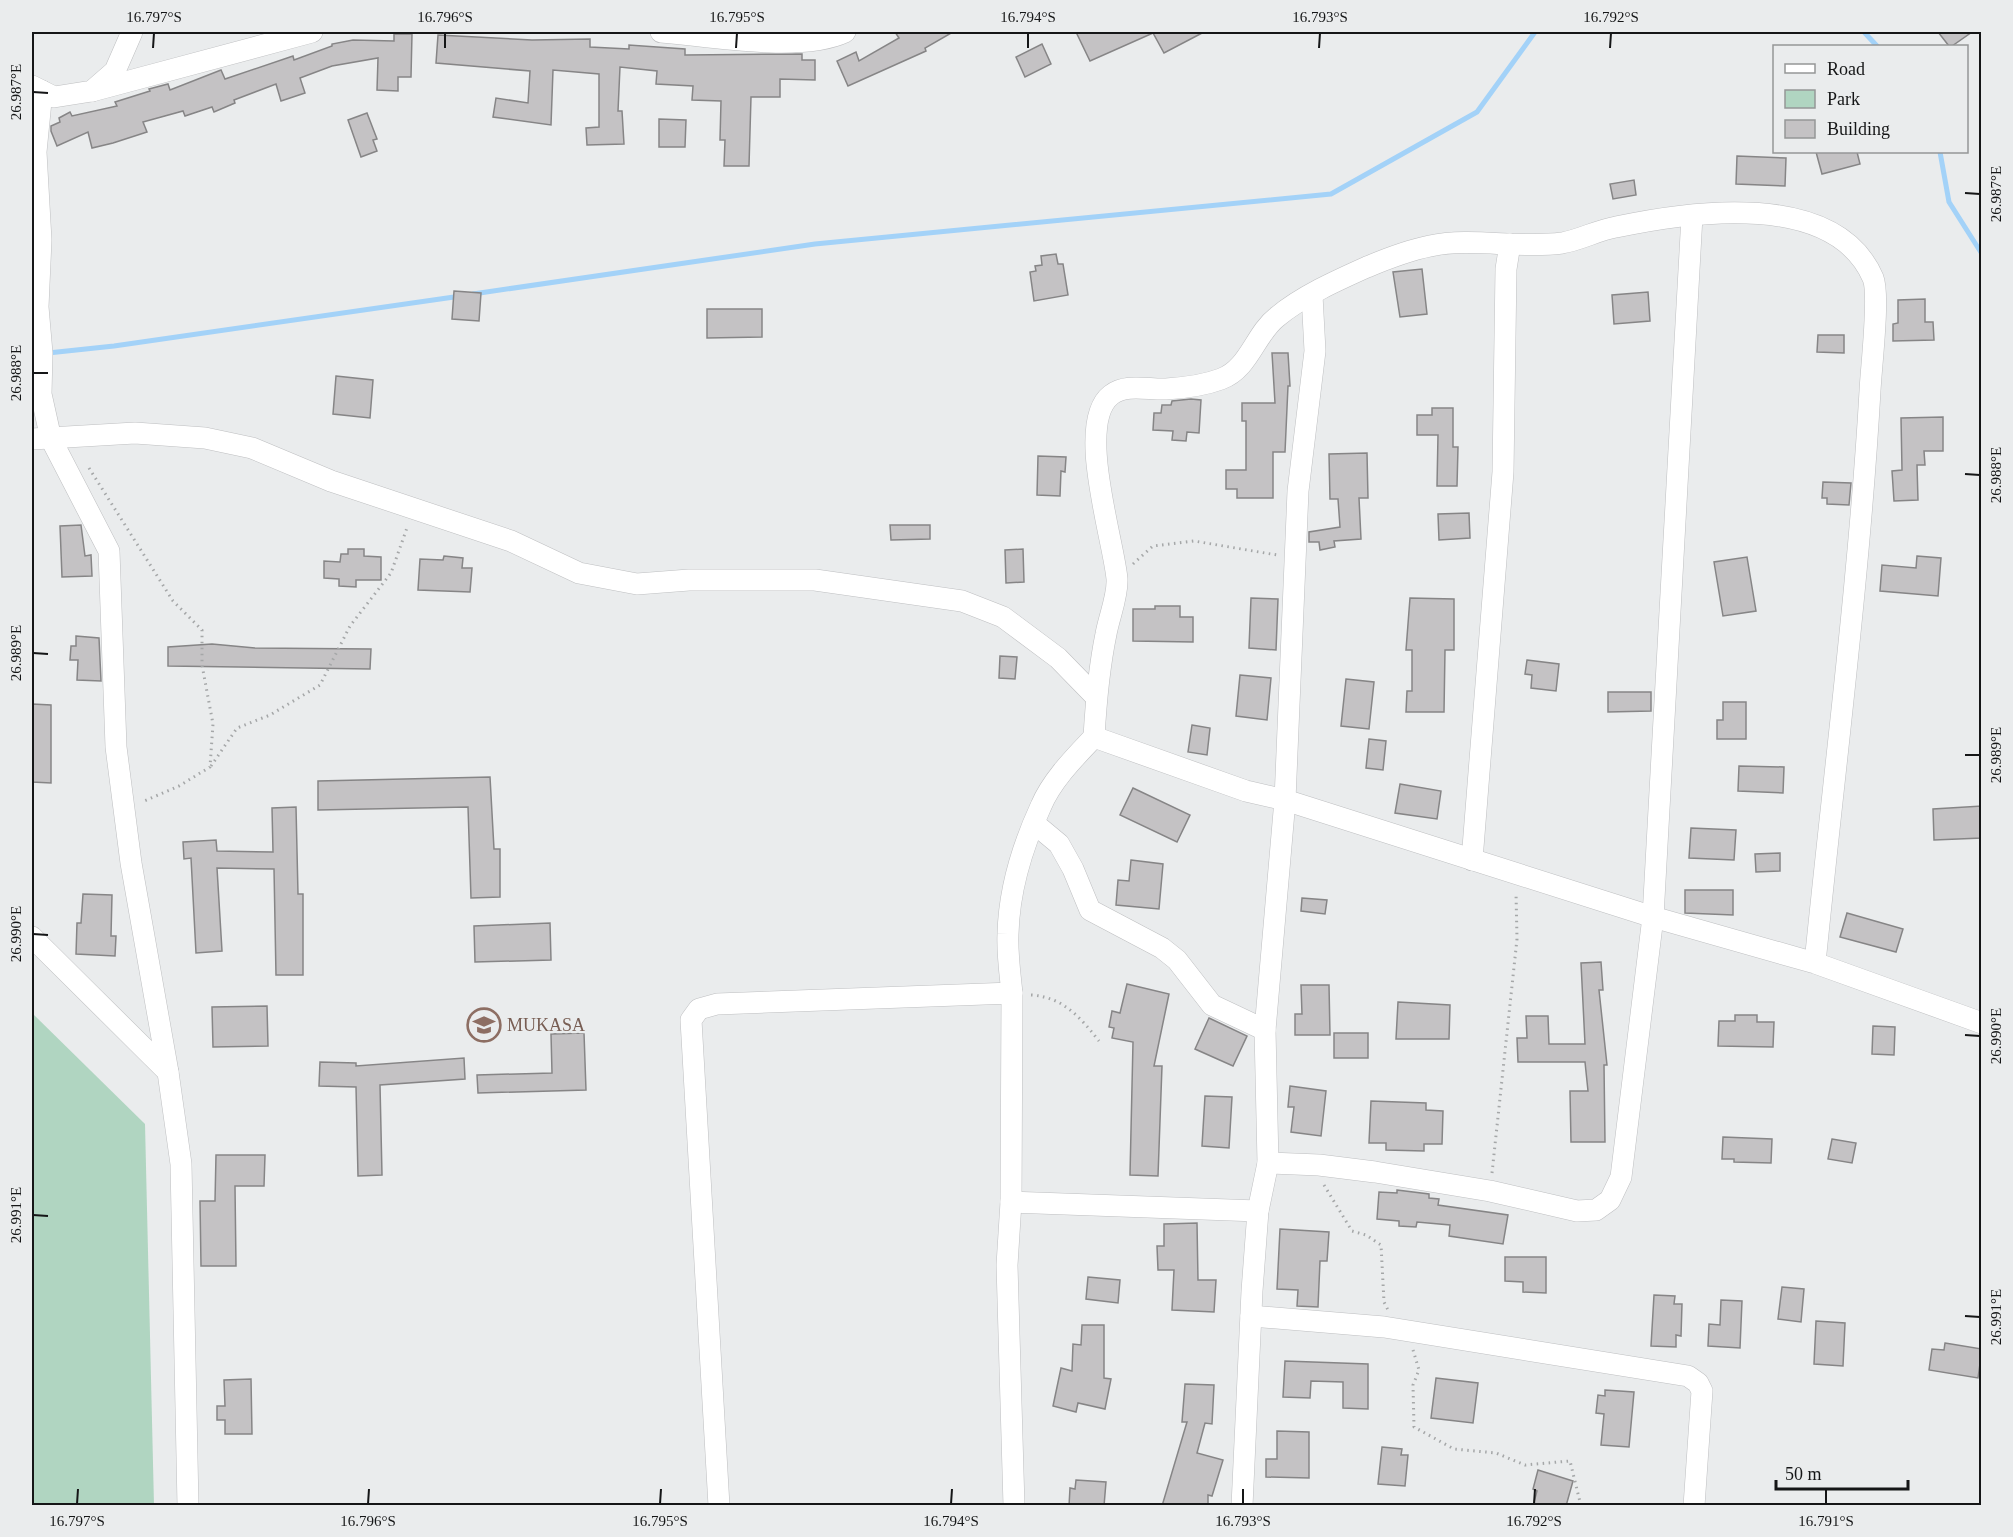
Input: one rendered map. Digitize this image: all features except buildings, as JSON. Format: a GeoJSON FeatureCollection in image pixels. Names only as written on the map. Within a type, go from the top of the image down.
{"type":"FeatureCollection","features":[{"type":"Feature","properties":{"kind":"street"},"geometry":{"type":"LineString","coordinates":[[92,91],[115,71],[132,32]]}},
{"type":"Feature","properties":{"kind":"street"},"geometry":{"type":"LineString","coordinates":[[188,1506],[181,1164],[168,1072],[123,811],[116,747],[109,551],[41,439],[42,353],[38,307],[40,240],[36,152],[37,88],[54,97],[92,91],[312,32]]}},
{"type":"Feature","properties":{"kind":"street"},"geometry":{"type":"LineString","coordinates":[[661,32],[776,41],[808,36],[829,39],[845,32]]}},
{"type":"Feature","properties":{"kind":"street"},"geometry":{"type":"LineString","coordinates":[[1014,1506],[1007,1265],[1011,1202],[1011,993],[1008,935],[1011,896],[1041,804],[1069,764],[1094,737],[1096,697],[1118,583],[1097,475],[1098,431],[1102,409],[1110,395],[1132,388],[1167,389],[1219,380],[1233,374],[1243,363],[1259,334],[1278,315],[1368,267],[1432,245],[1562,243],[1615,227],[1692,216],[1758,212],[1805,220],[1830,232],[1855,250],[1876,282],[1863,507],[1851,644],[1833,779],[1815,963]]}},
{"type":"Feature","properties":{"kind":"street"},"geometry":{"type":"LineString","coordinates":[[1268,1163],[1319,1165],[1490,1191],[1577,1211],[1596,1210],[1610,1200],[1621,1177],[1653,917],[1692,216]]}},
{"type":"Feature","properties":{"kind":"street"},"geometry":{"type":"LineString","coordinates":[[1472,860],[1503,472],[1506,269],[1510,244]]}},
{"type":"Feature","properties":{"kind":"street"},"geometry":{"type":"LineString","coordinates":[[1242,1506],[1258,1212],[1268,1163],[1265,1030],[1285,800],[1299,481],[1315,351],[1312,295]]}},
{"type":"Feature","properties":{"kind":"street"},"geometry":{"type":"LineString","coordinates":[[41,439],[135,433],[205,438],[252,448],[331,481],[511,541],[579,573],[637,584],[689,580],[814,580],[962,601],[1003,617],[1058,658],[1096,697]]}},
{"type":"Feature","properties":{"kind":"street"},"geometry":{"type":"LineString","coordinates":[[1094,737],[1246,791],[1285,800],[1653,917],[1815,963],[1982,1023]]}},
{"type":"Feature","properties":{"kind":"street"},"geometry":{"type":"LineString","coordinates":[[1035,824],[1059,844],[1073,868],[1090,910],[1162,948],[1177,960],[1212,1005],[1265,1030]]}},
{"type":"Feature","properties":{"kind":"street"},"geometry":{"type":"LineString","coordinates":[[32,938],[168,1072]]}},
{"type":"Feature","properties":{"kind":"street"},"geometry":{"type":"LineString","coordinates":[[719,1506],[691,1020],[699,1010],[717,1004],[1011,993]]}},
{"type":"Feature","properties":{"kind":"street"},"geometry":{"type":"LineString","coordinates":[[1011,1202],[1258,1212]]}},
{"type":"Feature","properties":{"kind":"street"},"geometry":{"type":"LineString","coordinates":[[1251,1316],[1384,1327],[1688,1376],[1698,1383],[1701,1391],[1694,1506]]}},
{"type":"Feature","properties":{"kind":"path"},"geometry":{"type":"LineString","coordinates":[[88,465],[173,601],[202,630],[202,664],[213,724],[210,767]]}},
{"type":"Feature","properties":{"kind":"path"},"geometry":{"type":"LineString","coordinates":[[123,811],[180,786],[210,767],[237,728],[270,715],[320,685],[350,626],[391,573],[413,510]]}},
{"type":"Feature","properties":{"kind":"path"},"geometry":{"type":"LineString","coordinates":[[1118,583],[1128,568],[1153,546],[1194,541],[1296,557]]}},
{"type":"Feature","properties":{"kind":"path"},"geometry":{"type":"LineString","coordinates":[[1490,1191],[1517,939],[1515,873]]}},
{"type":"Feature","properties":{"kind":"path"},"geometry":{"type":"LineString","coordinates":[[1011,993],[1046,996],[1065,1006],[1074,1011],[1099,1041]]}},
{"type":"Feature","properties":{"kind":"path"},"geometry":{"type":"LineString","coordinates":[[1319,1165],[1325,1185],[1352,1231],[1366,1235],[1381,1245],[1384,1302],[1394,1324],[1384,1327]]}},
{"type":"Feature","properties":{"kind":"path"},"geometry":{"type":"LineString","coordinates":[[1413,1345],[1419,1370],[1413,1385],[1414,1427],[1454,1449],[1496,1453],[1525,1465],[1570,1461],[1581,1506]]}},
{"type":"Feature","properties":{"kind":"green space"},"geometry":{"type":"Polygon","coordinates":[[[32,1013],[145,1124],[154,1505],[32,1505],[32,1013]]]}},
{"type":"Feature","properties":{"kind":"waterway"},"geometry":{"type":"LineString","coordinates":[[473,294],[815,244],[1331,194],[1477,112],[1535,32]]}},
{"type":"Feature","properties":{"kind":"waterway"},"geometry":{"type":"LineString","coordinates":[[1864,32],[1876,45]]}},
{"type":"Feature","properties":{"kind":"waterway"},"geometry":{"type":"LineString","coordinates":[[1940,153],[1949,202],[1982,254]]}},
{"type":"Feature","properties":{"kind":"waterway"},"geometry":{"type":"LineString","coordinates":[[48,353],[114,346],[461,296]]}},
{"type":"Feature","properties":{"kind":"place","name":"MUKASA"},"geometry":{"type":"Point","coordinates":[484,1025]}}]}
